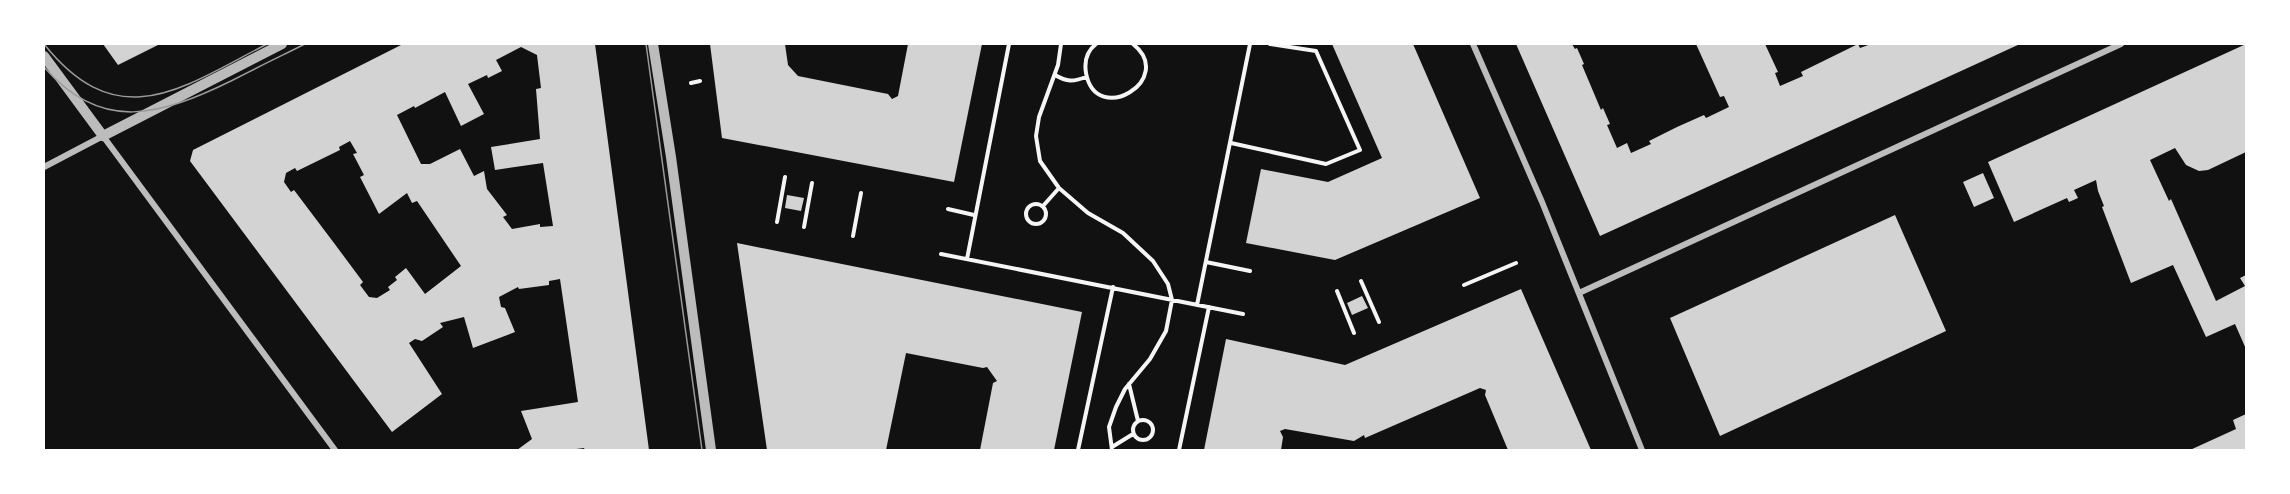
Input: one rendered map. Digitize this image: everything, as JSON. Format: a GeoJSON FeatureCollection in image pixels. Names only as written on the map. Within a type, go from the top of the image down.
{"type":"FeatureCollection","features":[{"type":"Feature","properties":{"kind":"street"},"geometry":{"type":"LineString","coordinates":[[44,167],[282,44]]}},
{"type":"Feature","properties":{"kind":"street"},"geometry":{"type":"LineString","coordinates":[[653,44],[674,177],[711,450]]}},
{"type":"Feature","properties":{"kind":"street"},"geometry":{"type":"LineString","coordinates":[[1473,44],[1579,293],[1642,450]]}},
{"type":"Feature","properties":{"kind":"street"},"geometry":{"type":"LineString","coordinates":[[1579,293],[2121,44]]}},
{"type":"Feature","properties":{"kind":"street"},"geometry":{"type":"LineString","coordinates":[[44,56],[335,450]]}},
{"type":"Feature","properties":{"kind":"path"},"geometry":{"type":"LineString","coordinates":[[967,259],[1009,44]]}},
{"type":"Feature","properties":{"kind":"path"},"geometry":{"type":"LineString","coordinates":[[1061,44],[1054,75],[1039,117],[1036,136],[1040,161],[1059,188],[1088,213],[1123,233],[1153,261],[1168,284],[1172,300],[1166,331],[1150,359],[1130,384],[1116,407],[1109,428],[1112,449],[1133,434]]}},
{"type":"Feature","properties":{"kind":"path"},"geometry":{"type":"LineString","coordinates":[[1096,44],[1087,56],[1084,66],[1086,77],[1090,86],[1107,97],[1126,96],[1135,90],[1145,74],[1143,56],[1133,44]]}},
{"type":"Feature","properties":{"kind":"path"},"geometry":{"type":"LineString","coordinates":[[1197,304],[1250,44]]}},
{"type":"Feature","properties":{"kind":"path"},"geometry":{"type":"LineString","coordinates":[[1231,143],[1326,164],[1360,150],[1316,51],[1270,44]]}},
{"type":"Feature","properties":{"kind":"path"},"geometry":{"type":"LineString","coordinates":[[1054,75],[1074,82],[1086,77]]}},
{"type":"Feature","properties":{"kind":"path"},"geometry":{"type":"LineString","coordinates":[[691,83],[700,81]]}},
{"type":"Feature","properties":{"kind":"path"},"geometry":{"type":"LineString","coordinates":[[777,222],[785,177]]}},
{"type":"Feature","properties":{"kind":"path"},"geometry":{"type":"LineString","coordinates":[[804,227],[812,183]]}},
{"type":"Feature","properties":{"kind":"path"},"geometry":{"type":"LineString","coordinates":[[1043,206],[1059,188]]}},
{"type":"Feature","properties":{"kind":"path"},"geometry":{"type":"LineString","coordinates":[[853,236],[861,193]]}},
{"type":"Feature","properties":{"kind":"path"},"geometry":{"type":"LineString","coordinates":[[1035,204],[1043,206],[1047,214],[1045,220],[1036,225],[1029,222],[1026,213],[1029,207],[1035,204]]}},
{"type":"Feature","properties":{"kind":"path"},"geometry":{"type":"LineString","coordinates":[[948,209],[974,215]]}},
{"type":"Feature","properties":{"kind":"path"},"geometry":{"type":"LineString","coordinates":[[941,254],[1243,314]]}},
{"type":"Feature","properties":{"kind":"path"},"geometry":{"type":"LineString","coordinates":[[1206,262],[1250,271]]}},
{"type":"Feature","properties":{"kind":"path"},"geometry":{"type":"LineString","coordinates":[[1464,285],[1516,263]]}},
{"type":"Feature","properties":{"kind":"path"},"geometry":{"type":"LineString","coordinates":[[1360,281],[1379,322]]}},
{"type":"Feature","properties":{"kind":"path"},"geometry":{"type":"LineString","coordinates":[[1078,450],[1113,287]]}},
{"type":"Feature","properties":{"kind":"path"},"geometry":{"type":"LineString","coordinates":[[1337,291],[1354,333]]}},
{"type":"Feature","properties":{"kind":"path"},"geometry":{"type":"LineString","coordinates":[[1179,450],[1209,307]]}},
{"type":"Feature","properties":{"kind":"path"},"geometry":{"type":"LineString","coordinates":[[1130,384],[1138,421]]}},
{"type":"Feature","properties":{"kind":"path"},"geometry":{"type":"LineString","coordinates":[[1138,421],[1148,421],[1152,427],[1153,434],[1149,439],[1142,441],[1133,434],[1133,426],[1138,421]]}},
{"type":"Feature","properties":{"kind":"building"},"geometry":{"type":"Polygon","coordinates":[[[103,44],[160,44],[118,65],[103,44]]]}},
{"type":"Feature","properties":{"kind":"building"},"geometry":{"type":"Polygon","coordinates":[[[403,44],[595,44],[649,450],[585,450],[584,448],[517,450],[532,439],[521,411],[578,402],[560,279],[549,281],[549,285],[519,289],[518,287],[499,297],[501,307],[505,308],[515,332],[473,348],[464,317],[440,323],[443,327],[422,341],[415,339],[409,343],[442,394],[392,432],[190,161],[193,150],[403,44]],[[521,47],[496,60],[502,71],[468,84],[484,114],[461,126],[445,92],[397,115],[421,164],[430,164],[460,149],[474,176],[484,171],[487,189],[507,215],[503,217],[512,229],[540,224],[540,227],[553,226],[543,163],[495,170],[491,147],[540,139],[536,89],[541,88],[537,55],[521,47]],[[350,141],[339,147],[340,150],[297,171],[295,168],[286,173],[284,182],[291,192],[294,190],[363,282],[360,285],[369,297],[377,298],[390,290],[388,287],[397,280],[395,277],[406,268],[425,294],[461,266],[417,201],[412,203],[407,193],[379,214],[360,177],[364,175],[353,154],[357,153],[350,141]]]}},
{"type":"Feature","properties":{"kind":"building"},"geometry":{"type":"Polygon","coordinates":[[[710,44],[785,44],[788,65],[798,76],[888,94],[892,99],[898,96],[908,44],[982,44],[954,182],[722,138],[710,44]]]}},
{"type":"Feature","properties":{"kind":"building"},"geometry":{"type":"Polygon","coordinates":[[[1332,44],[1413,44],[1480,198],[1335,260],[1246,243],[1261,169],[1328,182],[1382,158],[1332,44]]]}},
{"type":"Feature","properties":{"kind":"building"},"geometry":{"type":"Polygon","coordinates":[[[1516,44],[1572,44],[1575,49],[1577,48],[1601,110],[1603,108],[1610,124],[1607,125],[1617,148],[1627,143],[1631,153],[1651,144],[1649,141],[1677,127],[1704,115],[1706,118],[1729,107],[1724,96],[1720,97],[1696,44],[1765,44],[1778,72],[1775,73],[1780,86],[1803,76],[1801,72],[1858,44],[1860,48],[1871,44],[2020,44],[1600,236],[1516,44]]]}},
{"type":"Feature","properties":{"kind":"building"},"geometry":{"type":"Polygon","coordinates":[[[2246,44],[2246,152],[2208,170],[2199,171],[2186,165],[2175,148],[2150,160],[2169,201],[2171,199],[2216,301],[2245,286],[2240,278],[2246,275],[2246,349],[2235,324],[2206,337],[2173,265],[2131,283],[2102,207],[2104,206],[2096,180],[2074,190],[2078,198],[2069,202],[2067,198],[2014,222],[1988,162],[2246,44]]]}},
{"type":"Feature","properties":{"kind":"building"},"geometry":{"type":"Polygon","coordinates":[[[1983,173],[1994,198],[1974,207],[1963,182],[1983,173]]]}},
{"type":"Feature","properties":{"kind":"building"},"geometry":{"type":"Polygon","coordinates":[[[787,195],[804,198],[801,211],[785,208],[787,195]]]}},
{"type":"Feature","properties":{"kind":"building"},"geometry":{"type":"Polygon","coordinates":[[[1895,215],[1946,331],[1720,436],[1670,318],[1895,215]]]}},
{"type":"Feature","properties":{"kind":"building"},"geometry":{"type":"Polygon","coordinates":[[[737,243],[1082,312],[1054,450],[980,450],[993,383],[997,381],[987,367],[906,353],[886,450],[767,450],[737,243]]]}},
{"type":"Feature","properties":{"kind":"building"},"geometry":{"type":"Polygon","coordinates":[[[1521,289],[1591,450],[1508,450],[1485,395],[1486,390],[1480,388],[1354,441],[1285,429],[1280,431],[1283,437],[1281,450],[1204,450],[1226,339],[1345,365],[1521,289]]]}},
{"type":"Feature","properties":{"kind":"building"},"geometry":{"type":"Polygon","coordinates":[[[1362,296],[1368,308],[1352,315],[1347,303],[1362,296]]]}},
{"type":"Feature","properties":{"kind":"building"},"geometry":{"type":"Polygon","coordinates":[[[2246,414],[2246,450],[2190,450],[2236,429],[2233,420],[2246,414]]]}},
{"type":"Feature","properties":{"kind":"tram line"},"geometry":{"type":"LineString","coordinates":[[44,44],[72,73],[99,90],[125,97],[152,95],[179,88],[267,44]]}},
{"type":"Feature","properties":{"kind":"tram line"},"geometry":{"type":"LineString","coordinates":[[44,67],[66,88],[88,102],[110,110],[133,112],[180,103],[231,81],[305,44]]}},
{"type":"Feature","properties":{"kind":"tram line"},"geometry":{"type":"LineString","coordinates":[[646,44],[702,450]]}}]}
